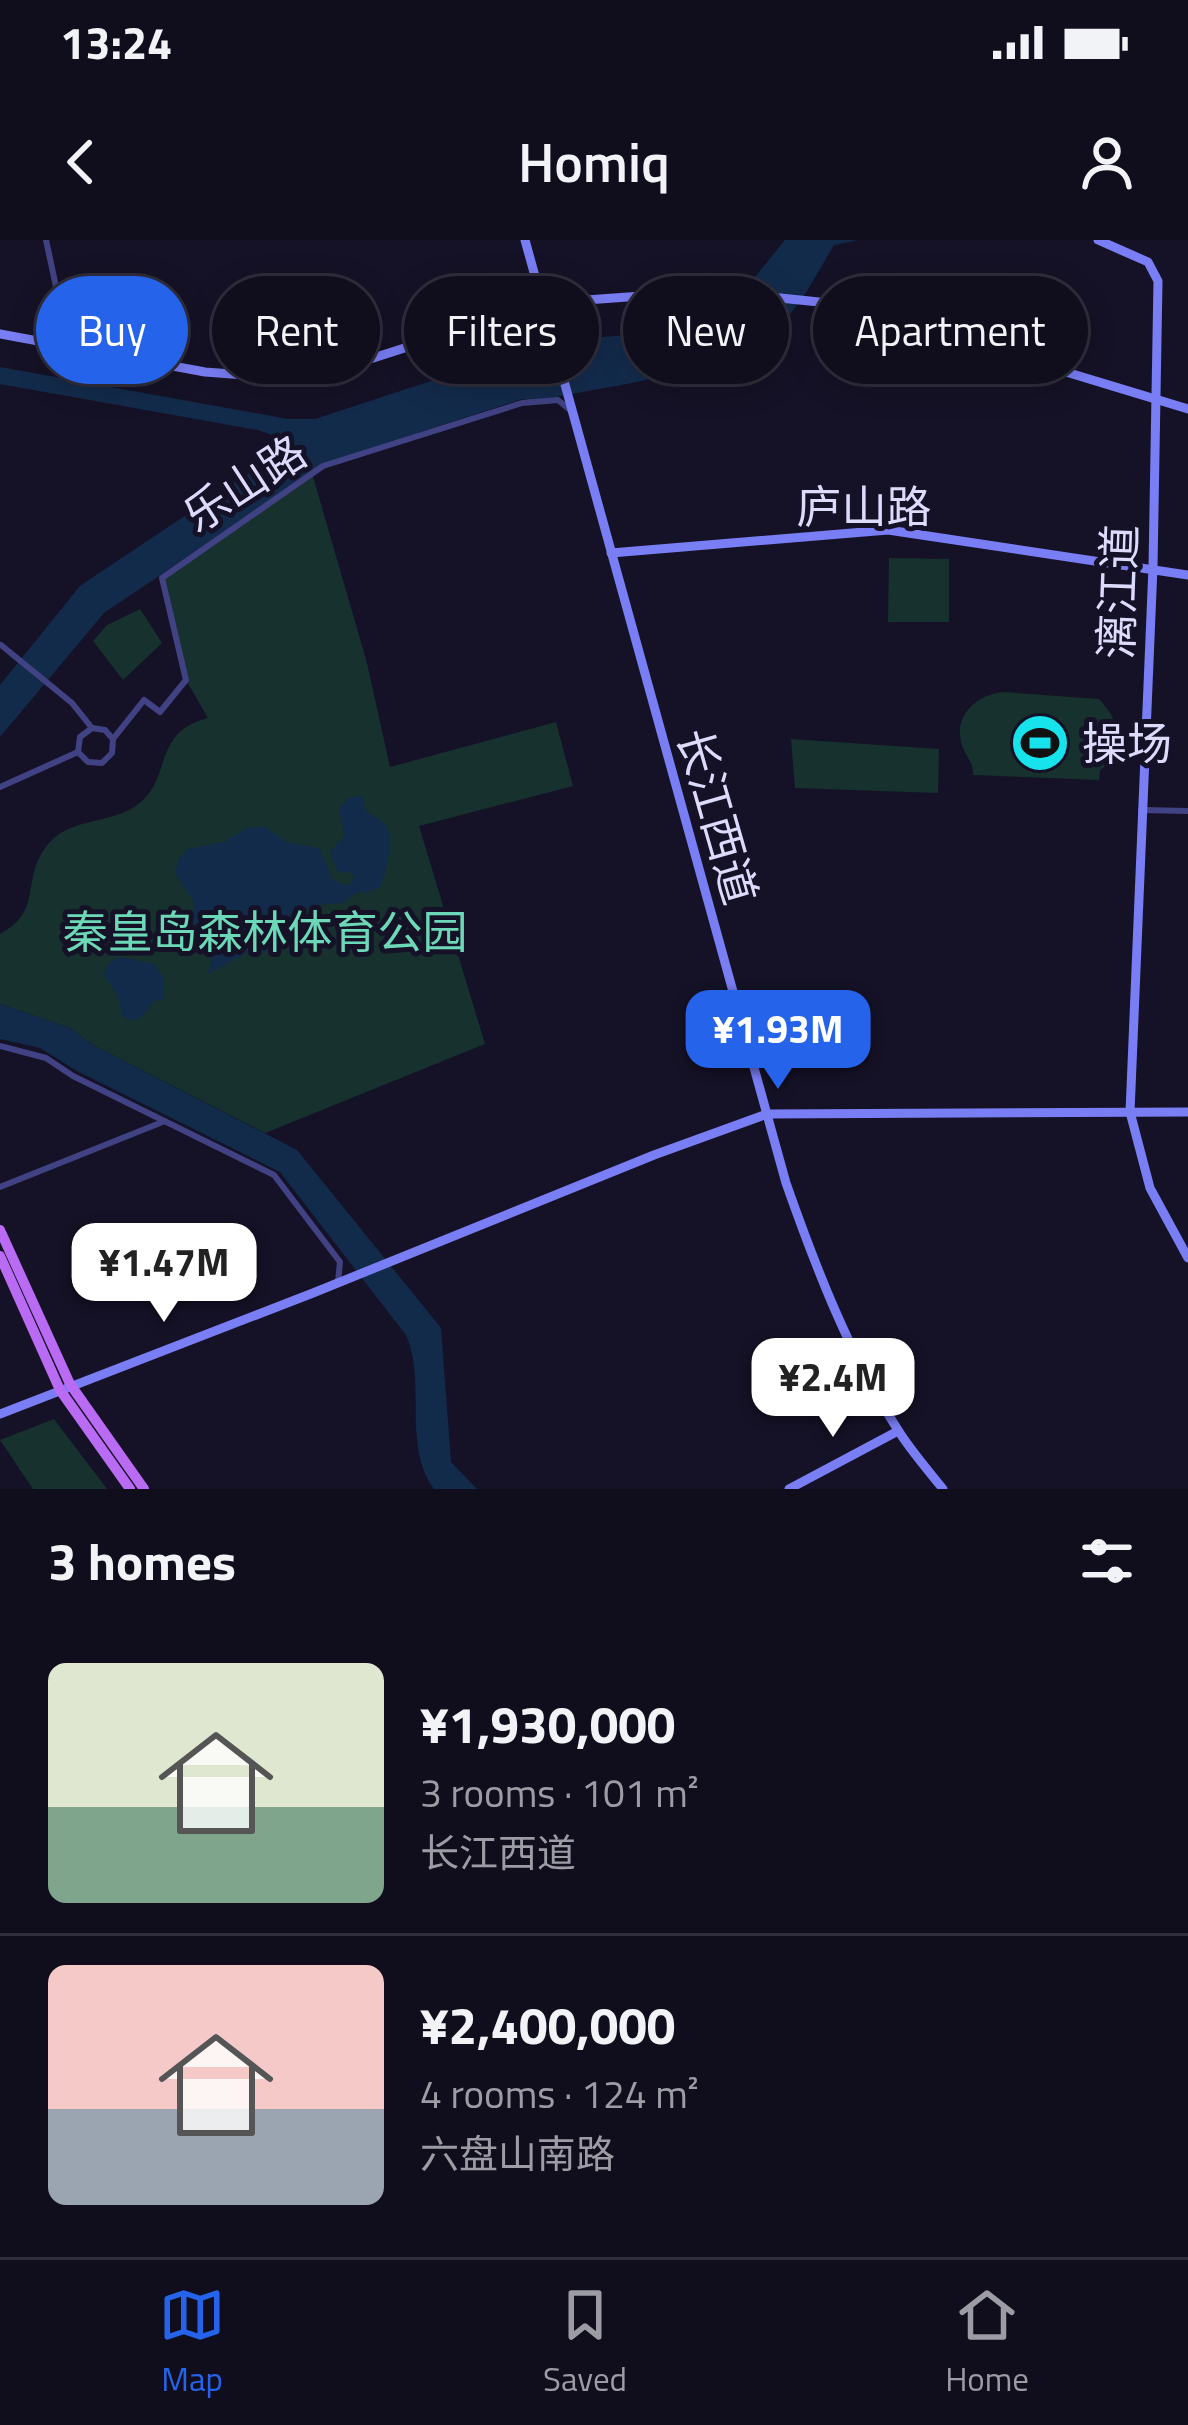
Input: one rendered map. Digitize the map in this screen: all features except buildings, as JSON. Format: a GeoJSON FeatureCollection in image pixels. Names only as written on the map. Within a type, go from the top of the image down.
{"type":"FeatureCollection","features":[{"type":"Feature","properties":{"kind":"main road"},"geometry":{"type":"LineString","coordinates":[[0,1230],[65,1387],[144,1489]]}},
{"type":"Feature","properties":{"kind":"main road"},"geometry":{"type":"LineString","coordinates":[[0,1256],[65,1387],[130,1489]]}},
{"type":"Feature","properties":{"kind":"street"},"geometry":{"type":"LineString","coordinates":[[46,240],[54,276]]}},
{"type":"Feature","properties":{"kind":"street","name":"长江西道"},"geometry":{"type":"LineString","coordinates":[[525,240],[536,276]]}},
{"type":"Feature","properties":{"kind":"street","name":"漓江道"},"geometry":{"type":"LineString","coordinates":[[1098,240],[1148,262],[1157,272],[1153,567],[1130,1112],[1150,1188],[1188,1258]]}},
{"type":"Feature","properties":{"kind":"street"},"geometry":{"type":"LineString","coordinates":[[599,299],[712,291],[818,302],[868,312],[1188,409]]}},
{"type":"Feature","properties":{"kind":"street"},"geometry":{"type":"LineString","coordinates":[[0,334],[36,340]]}},
{"type":"Feature","properties":{"kind":"street"},"geometry":{"type":"LineString","coordinates":[[188,369],[289,373],[404,349]]}},
{"type":"Feature","properties":{"kind":"street","name":"长江西道"},"geometry":{"type":"LineString","coordinates":[[564,384],[786,1184],[817,1270],[898,1431],[944,1489]]}},
{"type":"Feature","properties":{"kind":"street","name":"乐山路"},"geometry":{"type":"LineString","coordinates":[[0,787],[78,752],[88,762],[103,763],[112,753],[112,739],[144,700],[160,712],[186,680],[162,578],[322,466],[522,403],[557,400],[571,411]]}},
{"type":"Feature","properties":{"kind":"street","name":"庐山路"},"geometry":{"type":"LineString","coordinates":[[611,554],[888,530],[1188,574]]}},
{"type":"Feature","properties":{"kind":"street"},"geometry":{"type":"LineString","coordinates":[[1,645],[72,703],[92,728],[105,730],[112,739]]}},
{"type":"Feature","properties":{"kind":"street"},"geometry":{"type":"LineString","coordinates":[[78,752],[80,737],[92,728]]}},
{"type":"Feature","properties":{"kind":"street"},"geometry":{"type":"LineString","coordinates":[[1142,810],[1188,812]]}},
{"type":"Feature","properties":{"kind":"street"},"geometry":{"type":"LineString","coordinates":[[0,1046],[46,1058],[73,1076],[274,1175],[340,1262],[342,1280]]}},
{"type":"Feature","properties":{"kind":"street"},"geometry":{"type":"LineString","coordinates":[[0,1414],[767,1114],[1188,1112]]}},
{"type":"Feature","properties":{"kind":"street"},"geometry":{"type":"LineString","coordinates":[[0,1187],[165,1121]]}},
{"type":"Feature","properties":{"kind":"street"},"geometry":{"type":"LineString","coordinates":[[789,1489],[898,1431]]}},
{"type":"Feature","properties":{"kind":"green space","name":"秦皇岛森林体育公园"},"geometry":{"type":"Polygon","coordinates":[[[312,473],[367,663],[390,767],[556,722],[573,786],[419,826],[485,1044],[265,1133],[91,1044],[70,1028],[0,1004],[0,934],[22,916],[38,861],[55,837],[118,815],[142,801],[171,743],[191,724],[208,718],[186,680],[162,578],[312,473]]]}},
{"type":"Feature","properties":{"kind":"green space"},"geometry":{"type":"Polygon","coordinates":[[[889,558],[949,559],[949,622],[888,622],[889,558]]]}},
{"type":"Feature","properties":{"kind":"green space"},"geometry":{"type":"Polygon","coordinates":[[[140,609],[162,643],[123,680],[93,641],[107,625],[140,609]]]}},
{"type":"Feature","properties":{"kind":"green space","name":"操场"},"geometry":{"type":"Polygon","coordinates":[[[1003,692],[1099,699],[1112,716],[1118,745],[1100,770],[1099,780],[973,775],[960,737],[963,718],[975,703],[1003,692]]]}},
{"type":"Feature","properties":{"kind":"green space"},"geometry":{"type":"Polygon","coordinates":[[[791,739],[939,749],[938,793],[795,788],[791,739]]]}},
{"type":"Feature","properties":{"kind":"green space"},"geometry":{"type":"Polygon","coordinates":[[[54,1419],[107,1489],[33,1489],[0,1440],[54,1419]]]}},
{"type":"Feature","properties":{"kind":"water"},"geometry":{"type":"Polygon","coordinates":[[[785,240],[858,240],[834,245],[789,314],[789,276],[756,276],[785,240]]]}},
{"type":"Feature","properties":{"kind":"water"},"geometry":{"type":"Polygon","coordinates":[[[623,335],[626,384],[539,401],[522,399],[328,462],[104,613],[0,737],[0,685],[80,586],[294,443],[258,430],[0,384],[0,367],[36,374],[36,384],[94,384],[288,419],[315,419],[422,384],[599,384],[599,337],[623,335]]]}},
{"type":"Feature","properties":{"kind":"water"},"geometry":{"type":"Polygon","coordinates":[[[363,796],[365,810],[389,832],[381,885],[344,903],[302,910],[270,951],[246,953],[208,974],[212,958],[194,937],[193,900],[175,873],[179,859],[188,849],[224,842],[249,827],[265,827],[286,842],[319,848],[333,880],[349,886],[355,876],[338,873],[330,852],[345,835],[339,809],[348,798],[363,796]]]}},
{"type":"Feature","properties":{"kind":"water"},"geometry":{"type":"Polygon","coordinates":[[[120,957],[154,964],[164,978],[164,999],[154,1001],[138,1019],[123,1017],[117,994],[104,976],[108,964],[120,957]]]}},
{"type":"Feature","properties":{"kind":"water"},"geometry":{"type":"Polygon","coordinates":[[[0,1004],[70,1028],[91,1044],[297,1150],[441,1328],[451,1462],[477,1489],[434,1489],[419,1453],[415,1373],[406,1335],[280,1172],[40,1048],[0,1039],[0,1004]]]}},
{"type":"Feature","properties":{"kind":"place","name":"操场"},"geometry":{"type":"Point","coordinates":[1040,743]}}]}
